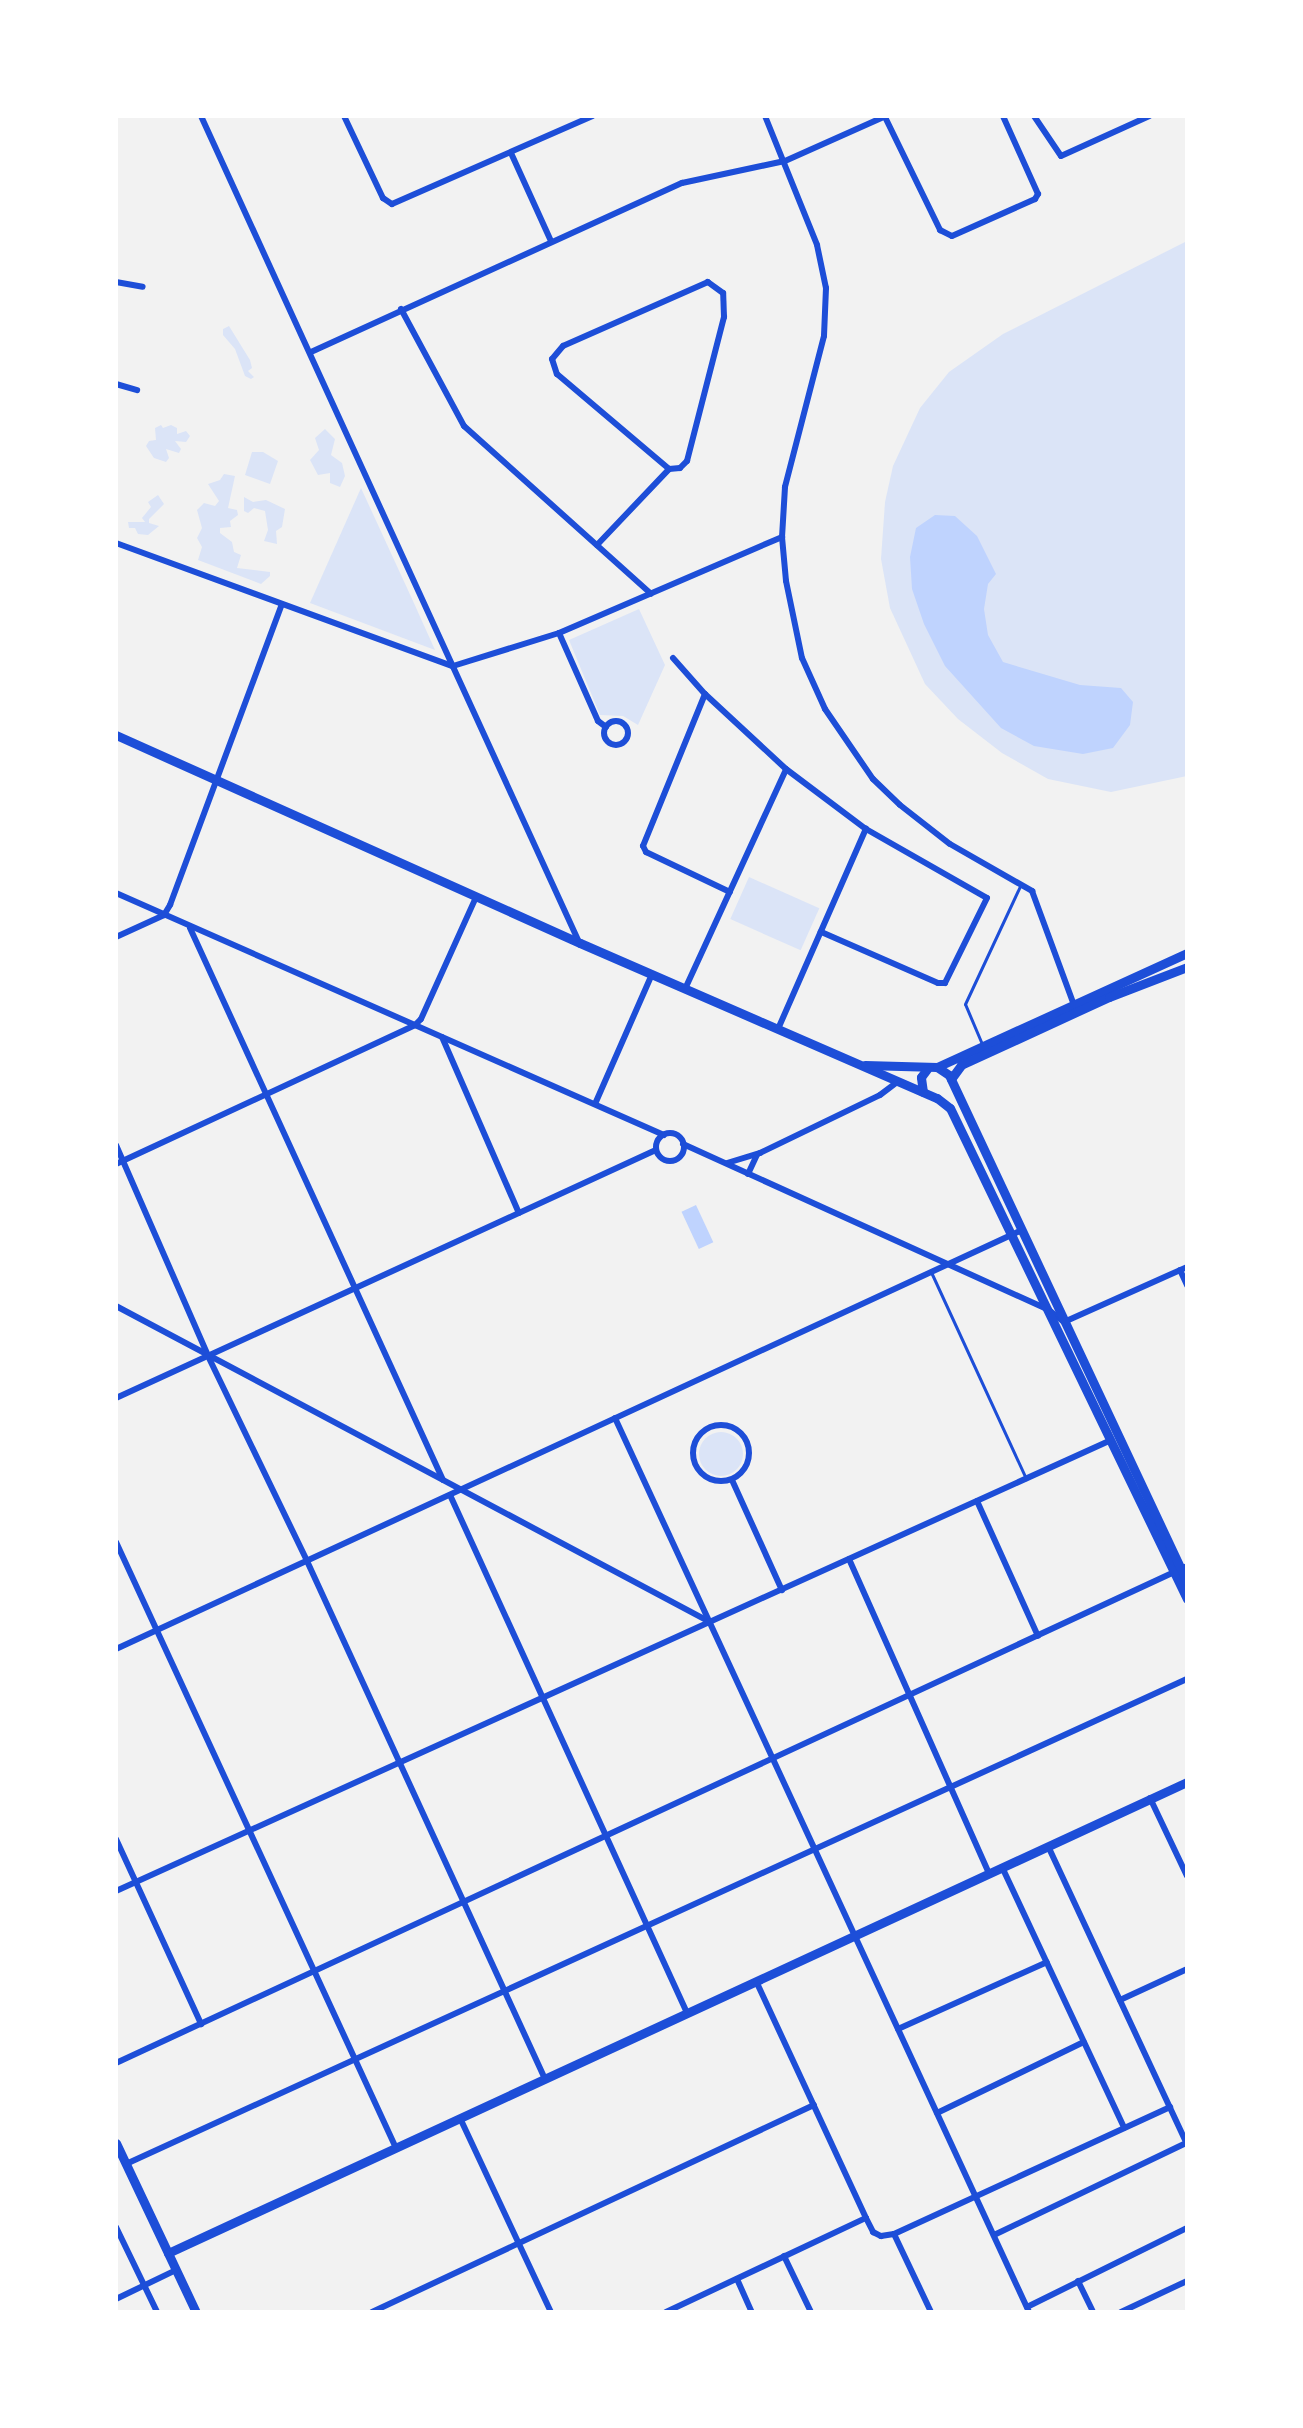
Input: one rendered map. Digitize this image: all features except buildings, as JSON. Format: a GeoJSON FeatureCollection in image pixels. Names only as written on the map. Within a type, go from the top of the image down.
{"type":"FeatureCollection","features":[{"type":"Feature","properties":{"kind":"main road"},"geometry":{"type":"LineString","coordinates":[[116,735],[580,943],[937,1098],[954,1112],[1064,1322],[1115,1438]]}},
{"type":"Feature","properties":{"kind":"main road"},"geometry":{"type":"LineString","coordinates":[[937,1098],[946,1094],[961,1065],[1187,953]]}},
{"type":"Feature","properties":{"kind":"main road"},"geometry":{"type":"LineString","coordinates":[[923,1092],[921,1077],[932,1068],[1075,1008],[1187,967]]}},
{"type":"Feature","properties":{"kind":"main road"},"geometry":{"type":"LineString","coordinates":[[860,1064],[946,1071],[1049,1310],[1187,1582]]}},
{"type":"Feature","properties":{"kind":"main road"},"geometry":{"type":"LineString","coordinates":[[1181,1569],[1187,1599]]}},
{"type":"Feature","properties":{"kind":"main road"},"geometry":{"type":"LineString","coordinates":[[168,2253],[1187,1782]]}},
{"type":"Feature","properties":{"kind":"main road"},"geometry":{"type":"LineString","coordinates":[[116,2143],[196,2312]]}},
{"type":"Feature","properties":{"kind":"street"},"geometry":{"type":"LineString","coordinates":[[201,116],[580,943]]}},
{"type":"Feature","properties":{"kind":"street"},"geometry":{"type":"LineString","coordinates":[[344,116],[383,198],[392,204],[592,116]]}},
{"type":"Feature","properties":{"kind":"street"},"geometry":{"type":"LineString","coordinates":[[765,116],[817,245],[826,288],[824,336],[788,471],[782,537],[792,621],[802,658],[825,709],[848,745],[900,805],[950,844],[1032,891],[1075,1008]]}},
{"type":"Feature","properties":{"kind":"street"},"geometry":{"type":"LineString","coordinates":[[311,352],[682,183],[785,161],[886,116],[945,235],[952,236],[1035,199],[1038,194],[1003,116]]}},
{"type":"Feature","properties":{"kind":"street"},"geometry":{"type":"LineString","coordinates":[[1034,116],[1061,156],[1149,116]]}},
{"type":"Feature","properties":{"kind":"street"},"geometry":{"type":"LineString","coordinates":[[511,153],[551,241]]}},
{"type":"Feature","properties":{"kind":"street"},"geometry":{"type":"LineString","coordinates":[[116,282],[143,287]]}},
{"type":"Feature","properties":{"kind":"street"},"geometry":{"type":"LineString","coordinates":[[597,545],[669,469],[680,468],[687,461],[724,317],[723,293],[708,282],[563,346],[552,359],[557,374],[669,469]]}},
{"type":"Feature","properties":{"kind":"street"},"geometry":{"type":"LineString","coordinates":[[401,309],[464,426],[651,594]]}},
{"type":"Feature","properties":{"kind":"street"},"geometry":{"type":"LineString","coordinates":[[116,384],[137,390]]}},
{"type":"Feature","properties":{"kind":"street"},"geometry":{"type":"LineString","coordinates":[[116,543],[281,606],[453,666],[559,633],[782,537]]}},
{"type":"Feature","properties":{"kind":"street"},"geometry":{"type":"LineString","coordinates":[[116,937],[164,915],[281,606]]}},
{"type":"Feature","properties":{"kind":"street"},"geometry":{"type":"LineString","coordinates":[[559,633],[598,721],[606,727],[607,742],[614,745],[626,741],[628,730],[623,723],[616,721],[606,727]]}},
{"type":"Feature","properties":{"kind":"street"},"geometry":{"type":"LineString","coordinates":[[673,658],[705,694],[786,769],[866,829],[987,898],[945,983],[938,983],[821,932]]}},
{"type":"Feature","properties":{"kind":"street"},"geometry":{"type":"LineString","coordinates":[[705,694],[644,836],[643,846],[646,852],[730,892]]}},
{"type":"Feature","properties":{"kind":"street"},"geometry":{"type":"LineString","coordinates":[[685,989],[786,769]]}},
{"type":"Feature","properties":{"kind":"street"},"geometry":{"type":"LineString","coordinates":[[778,1029],[866,829]]}},
{"type":"Feature","properties":{"kind":"street"},"geometry":{"type":"LineString","coordinates":[[116,893],[664,1135],[676,1135],[683,1144],[1049,1310],[1064,1322],[1184,1269],[1187,1285]]}},
{"type":"Feature","properties":{"kind":"street"},"geometry":{"type":"LineString","coordinates":[[120,1162],[415,1025],[421,1019],[477,897]]}},
{"type":"Feature","properties":{"kind":"street"},"geometry":{"type":"LineString","coordinates":[[190,928],[443,1480]]}},
{"type":"Feature","properties":{"kind":"street"},"geometry":{"type":"LineString","coordinates":[[595,1104],[652,974]]}},
{"type":"Feature","properties":{"kind":"street"},"geometry":{"type":"LineString","coordinates":[[442,1037],[519,1213]]}},
{"type":"Feature","properties":{"kind":"street"},"geometry":{"type":"LineString","coordinates":[[726,1164],[760,1153],[880,1095],[897,1082]]}},
{"type":"Feature","properties":{"kind":"street"},"geometry":{"type":"LineString","coordinates":[[656,1150],[658,1141],[664,1135]]}},
{"type":"Feature","properties":{"kind":"street"},"geometry":{"type":"LineString","coordinates":[[656,1150],[664,1159],[672,1161],[680,1157],[683,1144]]}},
{"type":"Feature","properties":{"kind":"street"},"geometry":{"type":"LineString","coordinates":[[116,1145],[120,1162],[208,1356],[307,1561],[545,2079]]}},
{"type":"Feature","properties":{"kind":"street"},"geometry":{"type":"LineString","coordinates":[[116,1398],[656,1150]]}},
{"type":"Feature","properties":{"kind":"street"},"geometry":{"type":"LineString","coordinates":[[748,1174],[760,1153]]}},
{"type":"Feature","properties":{"kind":"street"},"geometry":{"type":"LineString","coordinates":[[116,1649],[1016,1233]]}},
{"type":"Feature","properties":{"kind":"street"},"geometry":{"type":"LineString","coordinates":[[116,1306],[710,1622]]}},
{"type":"Feature","properties":{"kind":"street"},"geometry":{"type":"LineString","coordinates":[[615,1418],[1028,2309],[1187,2228]]}},
{"type":"Feature","properties":{"kind":"street"},"geometry":{"type":"LineString","coordinates":[[711,1427],[731,1427],[746,1439],[749,1458],[746,1467],[732,1480],[714,1481],[695,1464],[697,1439],[711,1427]]}},
{"type":"Feature","properties":{"kind":"street"},"geometry":{"type":"LineString","coordinates":[[116,1891],[1115,1438]]}},
{"type":"Feature","properties":{"kind":"street"},"geometry":{"type":"LineString","coordinates":[[732,1480],[782,1590]]}},
{"type":"Feature","properties":{"kind":"street"},"geometry":{"type":"LineString","coordinates":[[450,1495],[687,2013]]}},
{"type":"Feature","properties":{"kind":"street"},"geometry":{"type":"LineString","coordinates":[[977,1501],[1038,1636]]}},
{"type":"Feature","properties":{"kind":"street"},"geometry":{"type":"LineString","coordinates":[[116,1542],[316,1969],[396,2148]]}},
{"type":"Feature","properties":{"kind":"street"},"geometry":{"type":"LineString","coordinates":[[849,1559],[989,1873]]}},
{"type":"Feature","properties":{"kind":"street"},"geometry":{"type":"LineString","coordinates":[[116,2063],[1181,1569]]}},
{"type":"Feature","properties":{"kind":"street"},"geometry":{"type":"LineString","coordinates":[[126,2164],[1187,1679]]}},
{"type":"Feature","properties":{"kind":"street"},"geometry":{"type":"LineString","coordinates":[[1150,1798],[1187,1876]]}},
{"type":"Feature","properties":{"kind":"street"},"geometry":{"type":"LineString","coordinates":[[116,1839],[201,2024]]}},
{"type":"Feature","properties":{"kind":"street"},"geometry":{"type":"LineString","coordinates":[[994,2235],[1187,2144],[1185,2133],[1048,1846]]}},
{"type":"Feature","properties":{"kind":"street"},"geometry":{"type":"LineString","coordinates":[[1002,1867],[1124,2128]]}},
{"type":"Feature","properties":{"kind":"street"},"geometry":{"type":"LineString","coordinates":[[898,2029],[1047,1962]]}},
{"type":"Feature","properties":{"kind":"street"},"geometry":{"type":"LineString","coordinates":[[1120,2000],[1187,1969]]}},
{"type":"Feature","properties":{"kind":"street"},"geometry":{"type":"LineString","coordinates":[[756,1981],[866,2218],[873,2232],[881,2236],[894,2234],[1170,2107]]}},
{"type":"Feature","properties":{"kind":"street"},"geometry":{"type":"LineString","coordinates":[[937,2113],[1084,2042]]}},
{"type":"Feature","properties":{"kind":"street"},"geometry":{"type":"LineString","coordinates":[[372,2312],[814,2105]]}},
{"type":"Feature","properties":{"kind":"street"},"geometry":{"type":"LineString","coordinates":[[460,2118],[551,2312]]}},
{"type":"Feature","properties":{"kind":"street"},"geometry":{"type":"LineString","coordinates":[[666,2312],[866,2218]]}},
{"type":"Feature","properties":{"kind":"street"},"geometry":{"type":"LineString","coordinates":[[116,2227],[157,2312]]}},
{"type":"Feature","properties":{"kind":"street"},"geometry":{"type":"LineString","coordinates":[[894,2234],[931,2312]]}},
{"type":"Feature","properties":{"kind":"street"},"geometry":{"type":"LineString","coordinates":[[784,2256],[811,2312]]}},
{"type":"Feature","properties":{"kind":"street"},"geometry":{"type":"LineString","coordinates":[[116,2299],[176,2270]]}},
{"type":"Feature","properties":{"kind":"street"},"geometry":{"type":"LineString","coordinates":[[737,2279],[752,2312]]}},
{"type":"Feature","properties":{"kind":"street"},"geometry":{"type":"LineString","coordinates":[[1078,2281],[1093,2312]]}},
{"type":"Feature","properties":{"kind":"street"},"geometry":{"type":"LineString","coordinates":[[1121,2312],[1187,2281]]}},
{"type":"Feature","properties":{"kind":"lane"},"geometry":{"type":"LineString","coordinates":[[983,1046],[965,1004],[1021,884]]}},
{"type":"Feature","properties":{"kind":"lane"},"geometry":{"type":"LineString","coordinates":[[931,1272],[1026,1479]]}},
{"type":"Feature","properties":{"kind":"shaded area"},"geometry":{"type":"Polygon","coordinates":[[[1187,241],[1187,776],[1111,792],[1048,779],[1002,753],[958,719],[925,684],[890,608],[881,559],[885,502],[893,466],[920,408],[949,372],[1003,334],[1187,241]]]}},
{"type":"Feature","properties":{"kind":"shaded area"},"geometry":{"type":"Polygon","coordinates":[[[229,326],[250,360],[252,368],[248,371],[254,377],[251,379],[245,376],[235,349],[223,335],[223,329],[229,326]]]}},
{"type":"Feature","properties":{"kind":"shaded area"},"geometry":{"type":"Polygon","coordinates":[[[161,425],[163,428],[171,425],[177,428],[177,434],[186,431],[190,436],[186,442],[175,441],[181,449],[179,453],[166,449],[169,458],[166,462],[154,458],[146,446],[149,441],[156,440],[155,428],[161,425]]]}},
{"type":"Feature","properties":{"kind":"shaded area"},"geometry":{"type":"Polygon","coordinates":[[[325,429],[335,439],[331,455],[342,463],[345,476],[340,487],[330,483],[330,473],[318,475],[310,460],[319,450],[315,438],[325,429]]]}},
{"type":"Feature","properties":{"kind":"shaded area"},"geometry":{"type":"Polygon","coordinates":[[[252,452],[263,452],[278,461],[270,484],[245,475],[252,452]]]}},
{"type":"Feature","properties":{"kind":"shaded area"},"geometry":{"type":"Polygon","coordinates":[[[224,474],[235,476],[228,508],[237,510],[238,515],[230,521],[231,527],[220,528],[220,533],[232,542],[234,552],[241,555],[237,568],[270,572],[261,584],[198,560],[202,547],[197,538],[202,528],[197,510],[204,503],[215,506],[219,501],[208,484],[220,480],[224,474]]]}},
{"type":"Feature","properties":{"kind":"shaded area"},"geometry":{"type":"Polygon","coordinates":[[[361,488],[413,601],[435,650],[310,603],[361,488]]]}},
{"type":"Feature","properties":{"kind":"shaded area"},"geometry":{"type":"Polygon","coordinates":[[[158,495],[164,504],[149,519],[149,523],[159,526],[148,535],[138,534],[135,528],[129,528],[128,522],[145,522],[142,518],[151,507],[148,502],[158,495]]]}},
{"type":"Feature","properties":{"kind":"shaded area"},"geometry":{"type":"Polygon","coordinates":[[[244,497],[253,502],[266,500],[285,509],[282,527],[276,531],[277,544],[264,541],[268,530],[265,511],[254,508],[248,513],[244,511],[244,497]]]}},
{"type":"Feature","properties":{"kind":"shaded area"},"geometry":{"type":"Polygon","coordinates":[[[639,609],[665,665],[638,725],[623,716],[600,715],[569,640],[639,609]]]}},
{"type":"Feature","properties":{"kind":"shaded area"},"geometry":{"type":"Polygon","coordinates":[[[749,877],[819,908],[801,950],[730,919],[749,877]]]}},
{"type":"Feature","properties":{"kind":"shaded area"},"geometry":{"type":"Polygon","coordinates":[[[721,1432],[736,1439],[743,1454],[736,1469],[721,1476],[706,1469],[699,1454],[706,1439],[721,1432]]]}},
{"type":"Feature","properties":{"kind":"water"},"geometry":{"type":"Polygon","coordinates":[[[935,515],[955,516],[977,536],[996,574],[988,584],[984,609],[988,635],[1003,662],[1080,685],[1121,688],[1133,702],[1130,725],[1113,748],[1083,754],[1034,746],[1001,728],[945,666],[924,624],[912,589],[910,557],[916,528],[935,515]]]}},
{"type":"Feature","properties":{"kind":"water"},"geometry":{"type":"Polygon","coordinates":[[[696,1205],[713,1242],[699,1249],[681,1212],[696,1205]]]}}]}
